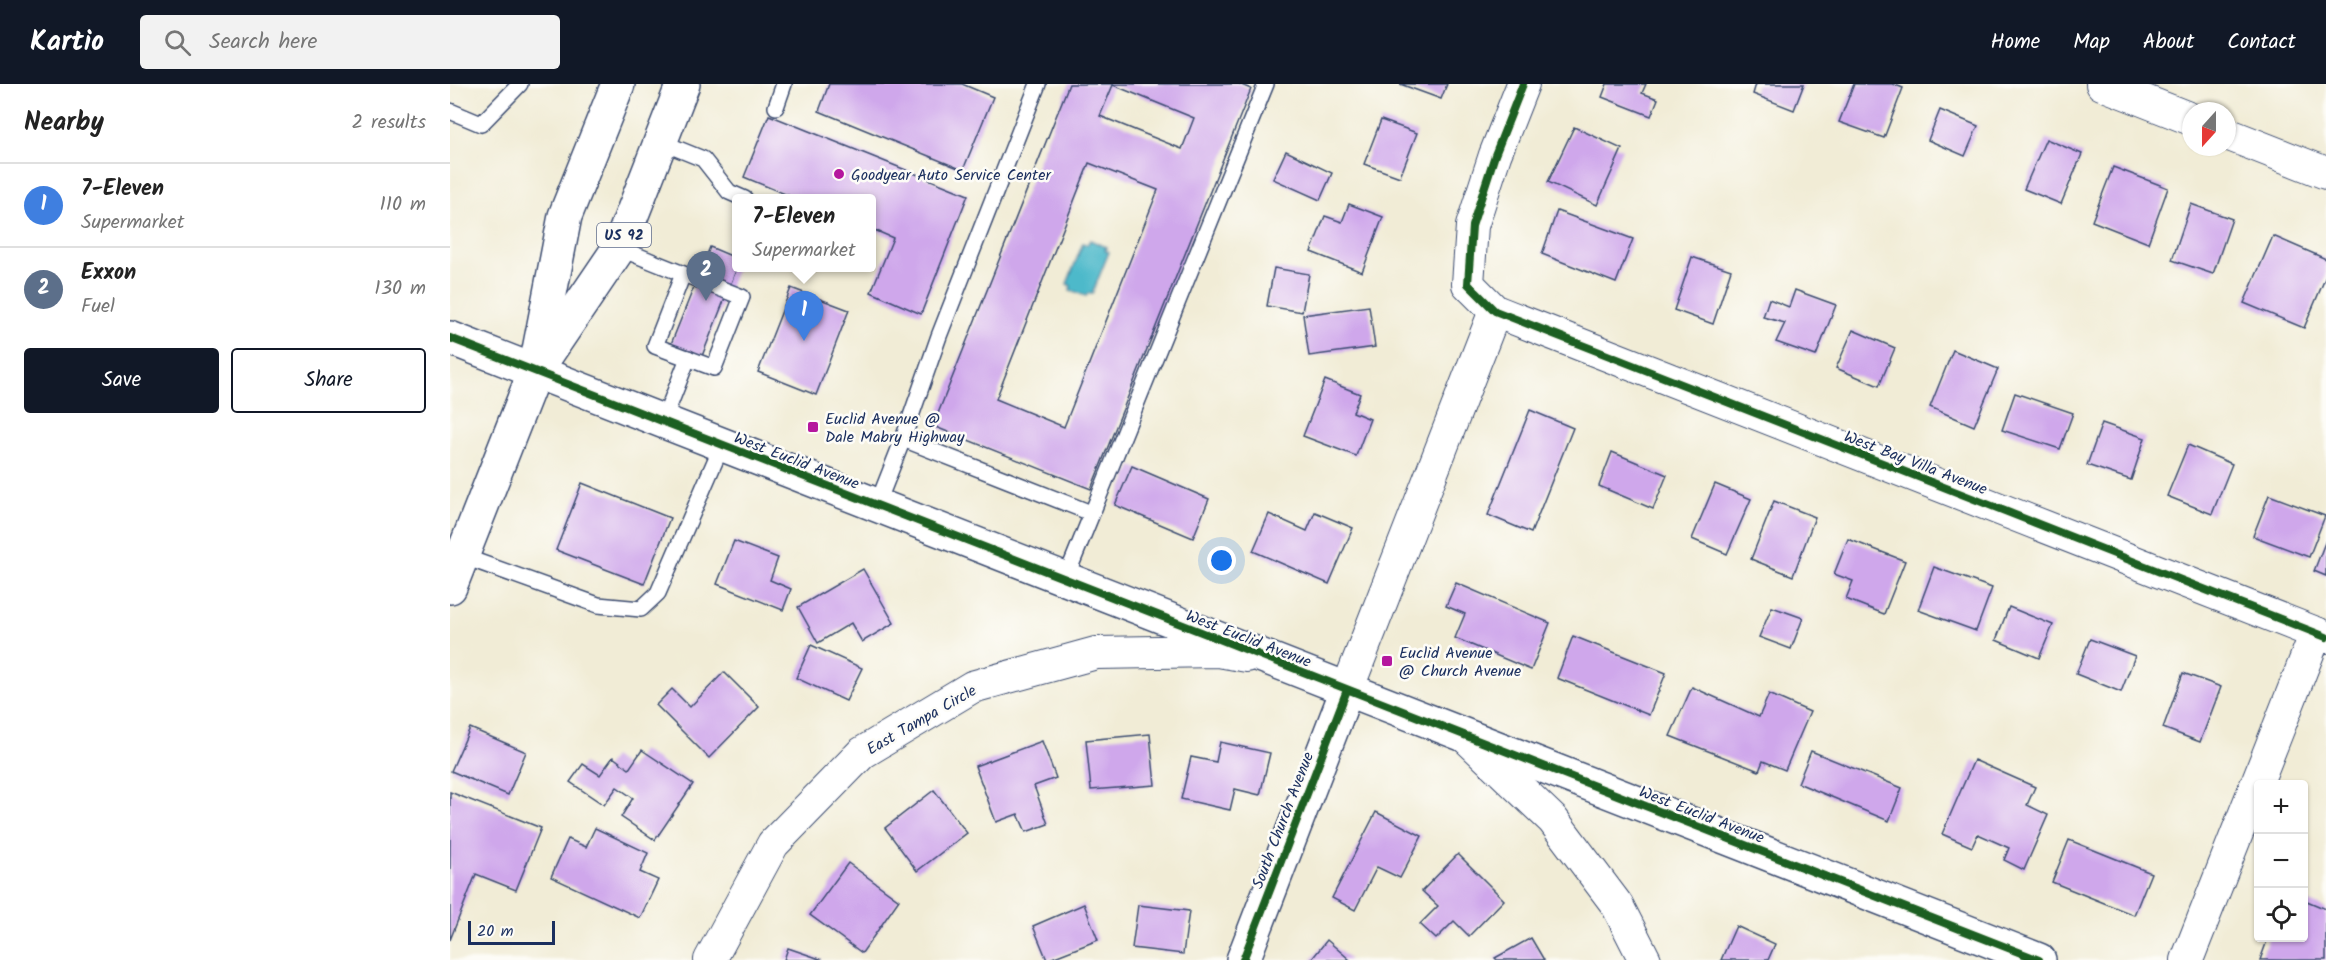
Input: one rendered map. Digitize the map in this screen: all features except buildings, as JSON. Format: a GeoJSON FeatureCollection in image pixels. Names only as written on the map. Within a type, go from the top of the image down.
{"type":"FeatureCollection","features":[{"type":"Feature","properties":{"kind":"street","name":"US 92"},"geometry":{"type":"LineString","coordinates":[[453,577],[535,371],[565,216],[618,84]]}},
{"type":"Feature","properties":{"kind":"street","name":"US 92"},"geometry":{"type":"LineString","coordinates":[[535,371],[619,248],[684,84]]}},
{"type":"Feature","properties":{"kind":"street"},"geometry":{"type":"LineString","coordinates":[[1495,311],[1468,285],[1472,226],[1495,155],[1523,84]]}},
{"type":"Feature","properties":{"kind":"street"},"geometry":{"type":"LineString","coordinates":[[2102,84],[2182,115]]}},
{"type":"Feature","properties":{"kind":"street"},"geometry":{"type":"LineString","coordinates":[[2236,138],[2326,173]]}},
{"type":"Feature","properties":{"kind":"street","name":"West Bay Villa Avenue"},"geometry":{"type":"LineString","coordinates":[[1495,311],[2321,635]]}},
{"type":"Feature","properties":{"kind":"street","name":"South Church Avenue"},"geometry":{"type":"LineString","coordinates":[[1243,960],[1495,311]]}},
{"type":"Feature","properties":{"kind":"street","name":"West Euclid Avenue"},"geometry":{"type":"LineString","coordinates":[[450,338],[2039,960]]}},
{"type":"Feature","properties":{"kind":"street"},"geometry":{"type":"LineString","coordinates":[[2187,960],[2321,635]]}},
{"type":"Feature","properties":{"kind":"street","name":"East Tampa Circle"},"geometry":{"type":"LineString","coordinates":[[710,960],[773,844],[862,753],[972,687],[1096,652],[1218,651],[1270,660]]}},
{"type":"Feature","properties":{"kind":"street"},"geometry":{"type":"LineString","coordinates":[[1466,737],[1553,820],[1617,905],[1646,960]]}},
{"type":"Feature","properties":{"kind":"lane"},"geometry":{"type":"LineString","coordinates":[[450,111],[481,124],[520,84]]}},
{"type":"Feature","properties":{"kind":"lane"},"geometry":{"type":"LineString","coordinates":[[776,106],[784,84]]}},
{"type":"Feature","properties":{"kind":"lane"},"geometry":{"type":"LineString","coordinates":[[876,505],[903,439],[939,336],[1038,84]]}},
{"type":"Feature","properties":{"kind":"lane"},"geometry":{"type":"LineString","coordinates":[[1065,580],[1266,84]]}},
{"type":"Feature","properties":{"kind":"lane"},"geometry":{"type":"LineString","coordinates":[[661,142],[703,159],[729,192],[734,194]]}},
{"type":"Feature","properties":{"kind":"lane"},"geometry":{"type":"LineString","coordinates":[[619,248],[742,297],[714,368],[655,346],[683,274]]}},
{"type":"Feature","properties":{"kind":"lane"},"geometry":{"type":"LineString","coordinates":[[663,422],[688,358]]}},
{"type":"Feature","properties":{"kind":"lane"},"geometry":{"type":"LineString","coordinates":[[903,439],[1091,513]]}},
{"type":"Feature","properties":{"kind":"lane"},"geometry":{"type":"LineString","coordinates":[[453,577],[598,605],[641,609],[658,593],[722,445]]}},
{"type":"Feature","properties":{"kind":"water"},"geometry":{"type":"Polygon","coordinates":[[[1090,240],[1106,247],[1105,251],[1109,252],[1092,294],[1088,293],[1086,296],[1070,290],[1071,286],[1067,284],[1083,243],[1087,245],[1090,240]]]}},
{"type":"Feature","properties":{"kind":"cycle path"},"geometry":{"type":"LineString","coordinates":[[1523,84],[1495,155],[1472,226],[1468,284],[1495,311],[2326,637]]}},
{"type":"Feature","properties":{"kind":"cycle path"},"geometry":{"type":"LineString","coordinates":[[450,338],[2039,960]]}},
{"type":"Feature","properties":{"kind":"cycle path"},"geometry":{"type":"LineString","coordinates":[[1243,960],[1347,690]]}},
{"type":"Feature","properties":{"kind":"place","name":"Goodyear Auto Service Center"},"geometry":{"type":"Point","coordinates":[839,174]}},
{"type":"Feature","properties":{"kind":"place","name":"Exxon"},"geometry":{"type":"Point","coordinates":[706,301]}},
{"type":"Feature","properties":{"kind":"place","name":"7-Eleven"},"geometry":{"type":"Point","coordinates":[804,341]}},
{"type":"Feature","properties":{"kind":"place","name":"Euclid Avenue @ Dale Mabry Highway"},"geometry":{"type":"Point","coordinates":[813,427]}},
{"type":"Feature","properties":{"kind":"place","name":"Euclid Avenue @ Church Avenue"},"geometry":{"type":"Point","coordinates":[1387,661]}}]}
